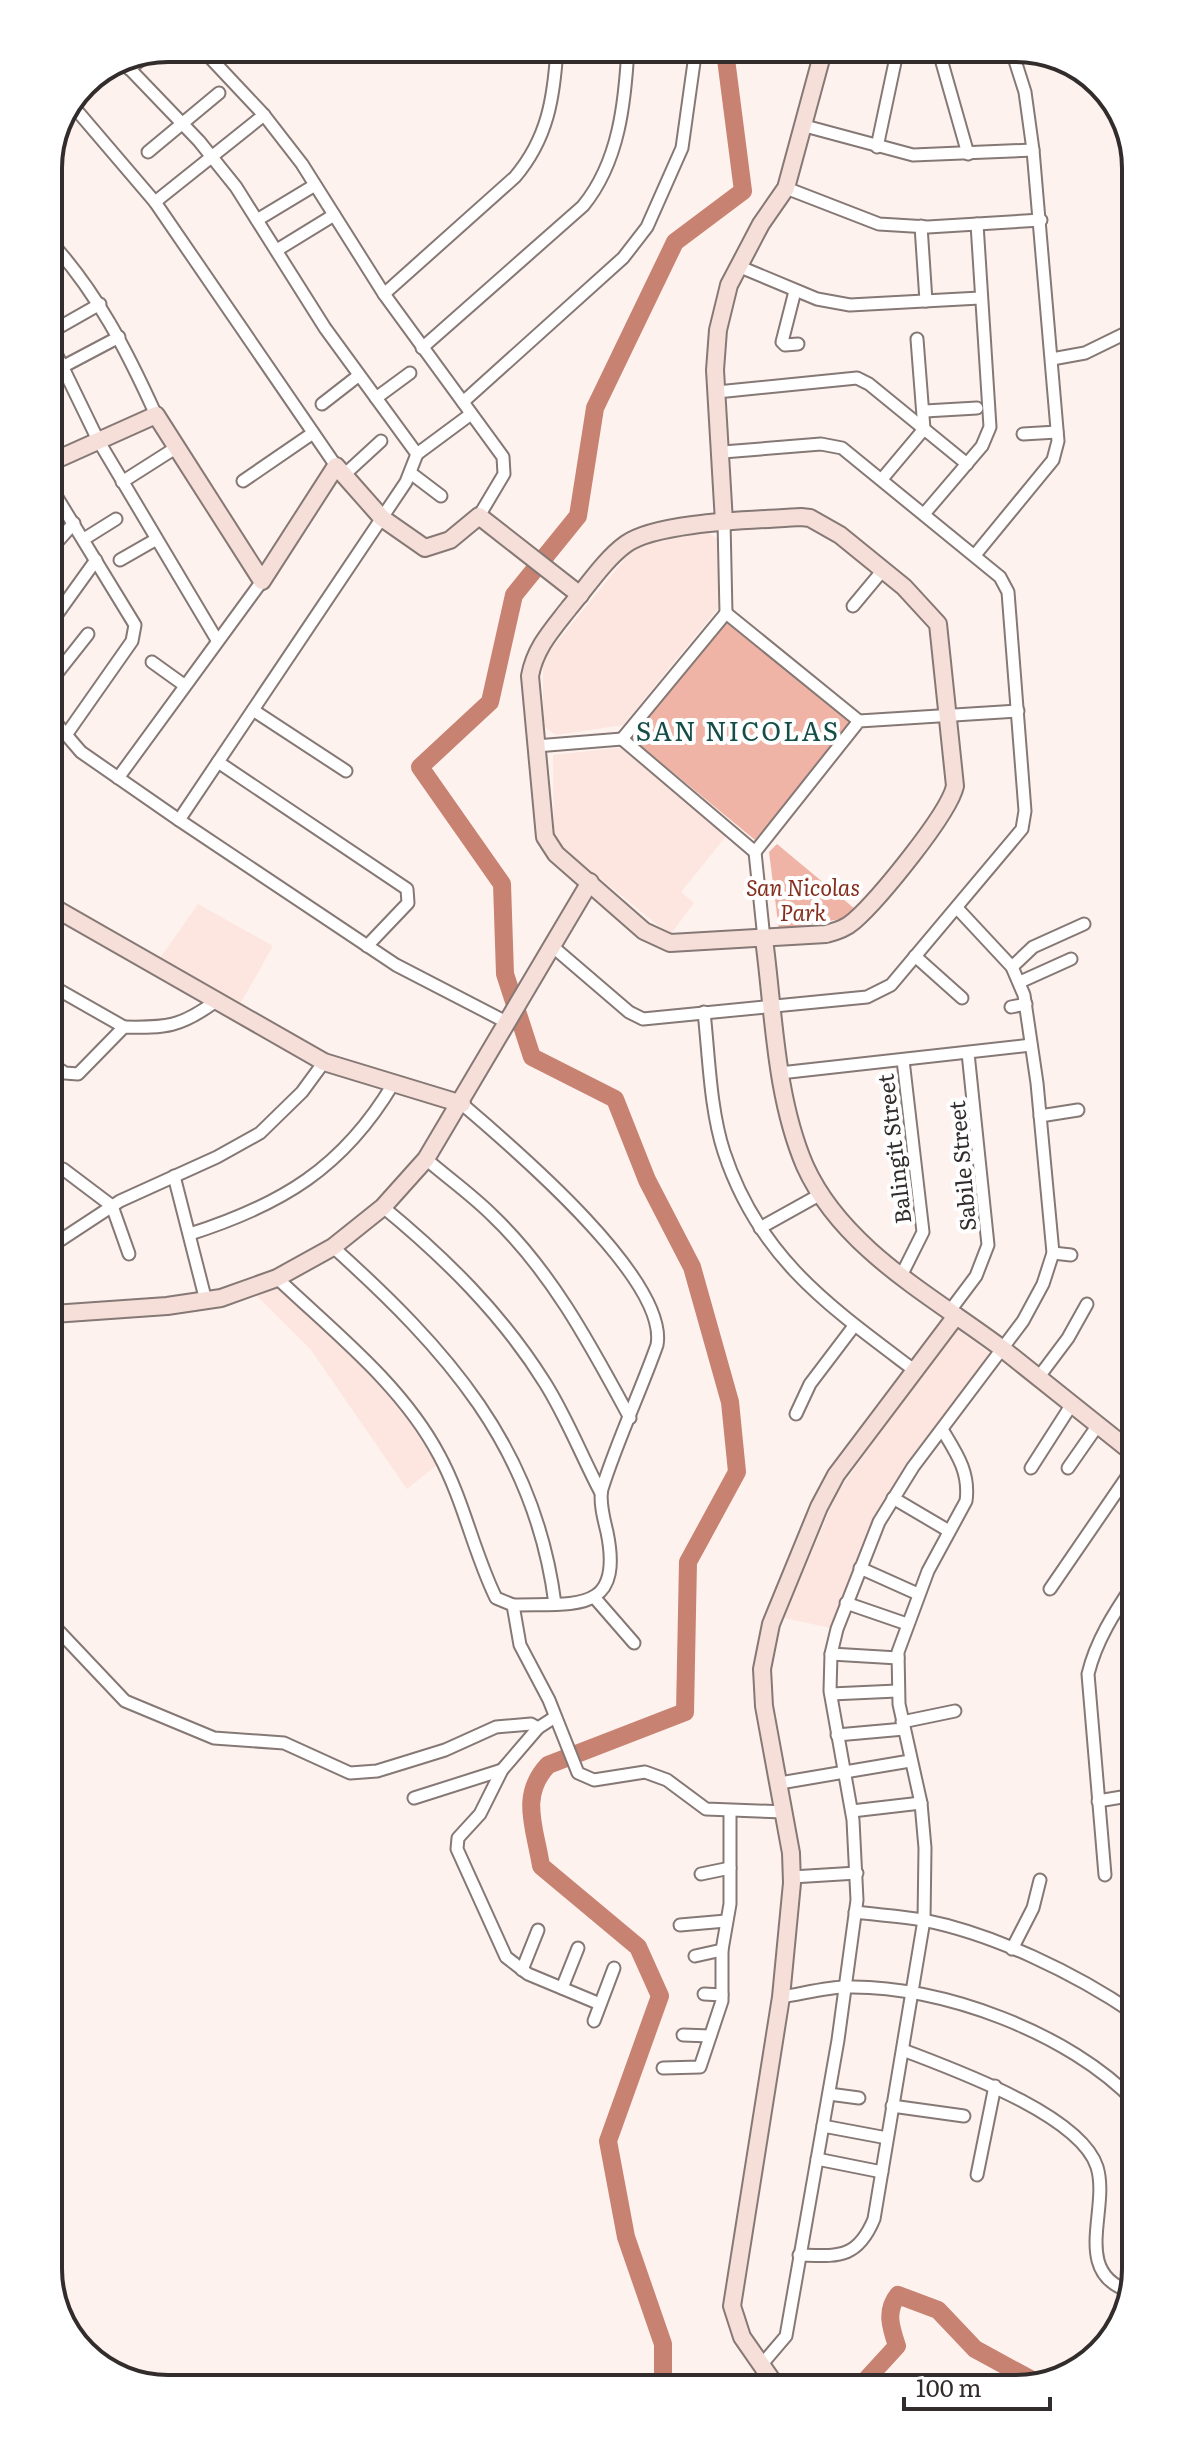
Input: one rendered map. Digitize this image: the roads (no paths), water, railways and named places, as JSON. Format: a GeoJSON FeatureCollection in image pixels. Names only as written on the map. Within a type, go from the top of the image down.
{"type":"FeatureCollection","features":[{"type":"Feature","properties":{"kind":"street"},"geometry":{"type":"LineString","coordinates":[[78,112],[155,202],[340,471],[382,518],[430,550],[450,540],[479,516],[499,484],[505,466],[503,457],[384,294],[315,185],[264,115],[214,62]]}},
{"type":"Feature","properties":{"kind":"street"},"geometry":{"type":"LineString","coordinates":[[384,294],[523,168],[539,142],[553,102],[556,62]]}},
{"type":"Feature","properties":{"kind":"street"},"geometry":{"type":"LineString","coordinates":[[422,348],[583,206],[599,187],[616,139],[626,62]]}},
{"type":"Feature","properties":{"kind":"street"},"geometry":{"type":"LineString","coordinates":[[463,402],[623,258],[647,227],[671,179],[682,148],[694,62]]}},
{"type":"Feature","properties":{"kind":"street"},"geometry":{"type":"LineString","coordinates":[[622,739],[726,613],[723,452],[717,392],[718,330],[729,285],[738,266],[786,188],[821,62]]}},
{"type":"Feature","properties":{"kind":"street"},"geometry":{"type":"LineString","coordinates":[[877,147],[895,62]]}},
{"type":"Feature","properties":{"kind":"street"},"geometry":{"type":"LineString","coordinates":[[942,62],[968,154]]}},
{"type":"Feature","properties":{"kind":"street"},"geometry":{"type":"LineString","coordinates":[[975,555],[1053,460],[1057,432],[1041,220],[1025,92],[1015,62]]}},
{"type":"Feature","properties":{"kind":"street"},"geometry":{"type":"LineString","coordinates":[[130,69],[212,157],[257,220],[358,376],[417,454]]}},
{"type":"Feature","properties":{"kind":"street"},"geometry":{"type":"LineString","coordinates":[[148,152],[219,93]]}},
{"type":"Feature","properties":{"kind":"street"},"geometry":{"type":"LineString","coordinates":[[155,202],[264,115]]}},
{"type":"Feature","properties":{"kind":"street"},"geometry":{"type":"LineString","coordinates":[[805,126],[913,155],[1033,150]]}},
{"type":"Feature","properties":{"kind":"street"},"geometry":{"type":"LineString","coordinates":[[257,220],[315,185]]}},
{"type":"Feature","properties":{"kind":"street"},"geometry":{"type":"LineString","coordinates":[[786,188],[861,219],[921,226],[1041,220]]}},
{"type":"Feature","properties":{"kind":"street"},"geometry":{"type":"LineString","coordinates":[[277,250],[334,215]]}},
{"type":"Feature","properties":{"kind":"street"},"geometry":{"type":"LineString","coordinates":[[924,514],[982,446],[990,427],[977,224]]}},
{"type":"Feature","properties":{"kind":"street"},"geometry":{"type":"LineString","coordinates":[[921,226],[926,301]]}},
{"type":"Feature","properties":{"kind":"street"},"geometry":{"type":"LineString","coordinates":[[62,256],[100,304],[156,415],[262,581]]}},
{"type":"Feature","properties":{"kind":"street"},"geometry":{"type":"LineString","coordinates":[[738,266],[795,291],[850,305],[980,298]]}},
{"type":"Feature","properties":{"kind":"street"},"geometry":{"type":"LineString","coordinates":[[795,291],[782,342],[785,345],[798,344]]}},
{"type":"Feature","properties":{"kind":"street"},"geometry":{"type":"LineString","coordinates":[[62,328],[100,304]]}},
{"type":"Feature","properties":{"kind":"street"},"geometry":{"type":"LineString","coordinates":[[1052,359],[1085,353],[1122,335]]}},
{"type":"Feature","properties":{"kind":"street"},"geometry":{"type":"LineString","coordinates":[[64,366],[119,337]]}},
{"type":"Feature","properties":{"kind":"street"},"geometry":{"type":"LineString","coordinates":[[882,479],[924,429],[917,339]]}},
{"type":"Feature","properties":{"kind":"street"},"geometry":{"type":"LineString","coordinates":[[62,362],[98,440],[217,640]]}},
{"type":"Feature","properties":{"kind":"street"},"geometry":{"type":"LineString","coordinates":[[376,398],[410,373]]}},
{"type":"Feature","properties":{"kind":"street"},"geometry":{"type":"LineString","coordinates":[[322,404],[358,376]]}},
{"type":"Feature","properties":{"kind":"street"},"geometry":{"type":"LineString","coordinates":[[717,392],[857,378],[967,464]]}},
{"type":"Feature","properties":{"kind":"street"},"geometry":{"type":"LineString","coordinates":[[925,411],[977,408]]}},
{"type":"Feature","properties":{"kind":"street"},"geometry":{"type":"LineString","coordinates":[[179,820],[412,474],[417,454],[471,414]]}},
{"type":"Feature","properties":{"kind":"street"},"geometry":{"type":"LineString","coordinates":[[62,457],[156,415]]}},
{"type":"Feature","properties":{"kind":"street"},"geometry":{"type":"LineString","coordinates":[[1023,434],[1057,432]]}},
{"type":"Feature","properties":{"kind":"street"},"geometry":{"type":"LineString","coordinates":[[243,481],[313,433]]}},
{"type":"Feature","properties":{"kind":"street"},"geometry":{"type":"LineString","coordinates":[[118,778],[340,471],[381,441]]}},
{"type":"Feature","properties":{"kind":"street"},"geometry":{"type":"LineString","coordinates":[[552,946],[638,1018],[882,992],[1017,838],[1025,820],[1008,592],[1000,577],[850,453],[832,445],[723,452]]}},
{"type":"Feature","properties":{"kind":"street"},"geometry":{"type":"LineString","coordinates":[[122,482],[177,447]]}},
{"type":"Feature","properties":{"kind":"street"},"geometry":{"type":"LineString","coordinates":[[412,474],[441,496]]}},
{"type":"Feature","properties":{"kind":"street"},"geometry":{"type":"LineString","coordinates":[[62,504],[135,625],[132,641],[66,735]]}},
{"type":"Feature","properties":{"kind":"street"},"geometry":{"type":"LineString","coordinates":[[479,516],[580,595]]}},
{"type":"Feature","properties":{"kind":"street"},"geometry":{"type":"LineString","coordinates":[[810,518],[840,535],[925,607],[938,624],[953,797],[868,906],[843,929],[681,945],[657,939],[556,854],[545,837],[530,676],[539,646],[624,545],[637,538],[724,522],[810,518]]}},
{"type":"Feature","properties":{"kind":"street"},"geometry":{"type":"LineString","coordinates":[[84,539],[116,519]]}},
{"type":"Feature","properties":{"kind":"street"},"geometry":{"type":"LineString","coordinates":[[62,536],[74,523]]}},
{"type":"Feature","properties":{"kind":"street"},"geometry":{"type":"LineString","coordinates":[[120,560],[155,540]]}},
{"type":"Feature","properties":{"kind":"street"},"geometry":{"type":"LineString","coordinates":[[62,607],[96,560]]}},
{"type":"Feature","properties":{"kind":"street"},"geometry":{"type":"LineString","coordinates":[[853,606],[883,570]]}},
{"type":"Feature","properties":{"kind":"street"},"geometry":{"type":"LineString","coordinates":[[726,613],[859,721],[948,718],[1018,711]]}},
{"type":"Feature","properties":{"kind":"street"},"geometry":{"type":"LineString","coordinates":[[62,667],[88,634]]}},
{"type":"Feature","properties":{"kind":"street"},"geometry":{"type":"LineString","coordinates":[[152,662],[184,685]]}},
{"type":"Feature","properties":{"kind":"street"},"geometry":{"type":"LineString","coordinates":[[253,710],[346,771]]}},
{"type":"Feature","properties":{"kind":"street"},"geometry":{"type":"LineString","coordinates":[[755,852],[859,721]]}},
{"type":"Feature","properties":{"kind":"street"},"geometry":{"type":"LineString","coordinates":[[62,730],[81,752],[396,965],[510,1019]]}},
{"type":"Feature","properties":{"kind":"street"},"geometry":{"type":"LineString","coordinates":[[536,746],[622,739],[755,852],[780,1073],[795,1137],[821,1194],[846,1227],[901,1276],[1003,1350],[1122,1444]]}},
{"type":"Feature","properties":{"kind":"street"},"geometry":{"type":"LineString","coordinates":[[218,762],[407,889],[408,903],[367,946]]}},
{"type":"Feature","properties":{"kind":"street"},"geometry":{"type":"LineString","coordinates":[[62,1313],[206,1301],[277,1278],[333,1247],[383,1207],[426,1159],[462,1104],[590,882]]}},
{"type":"Feature","properties":{"kind":"street"},"geometry":{"type":"LineString","coordinates":[[763,2363],[786,2336],[829,2094],[855,1912],[857,1873],[852,1811],[831,1694],[831,1654],[846,1603],[893,1498],[1003,1350],[1043,1284],[1053,1253],[1040,1116],[1026,1004],[1020,982],[1012,967],[957,908]]}},
{"type":"Feature","properties":{"kind":"street"},"geometry":{"type":"LineString","coordinates":[[62,912],[324,1062],[462,1104],[554,1182],[589,1221],[654,1314],[658,1325],[657,1345],[601,1493]]}},
{"type":"Feature","properties":{"kind":"street"},"geometry":{"type":"LineString","coordinates":[[1012,967],[1033,947],[1084,924]]}},
{"type":"Feature","properties":{"kind":"street"},"geometry":{"type":"LineString","coordinates":[[915,956],[962,998]]}},
{"type":"Feature","properties":{"kind":"street"},"geometry":{"type":"LineString","coordinates":[[1020,982],[1071,959]]}},
{"type":"Feature","properties":{"kind":"street"},"geometry":{"type":"LineString","coordinates":[[62,992],[124,1027],[178,1025],[190,1021],[216,1001]]}},
{"type":"Feature","properties":{"kind":"street"},"geometry":{"type":"LineString","coordinates":[[1011,1007],[1026,1004]]}},
{"type":"Feature","properties":{"kind":"street"},"geometry":{"type":"LineString","coordinates":[[704,1012],[723,1150],[760,1228],[786,1266],[825,1304],[914,1370]]}},
{"type":"Feature","properties":{"kind":"street"},"geometry":{"type":"LineString","coordinates":[[62,1071],[78,1074],[124,1027]]}},
{"type":"Feature","properties":{"kind":"street"},"geometry":{"type":"LineString","coordinates":[[780,1073],[1031,1045]]}},
{"type":"Feature","properties":{"kind":"street","name":"Sabile Street"},"geometry":{"type":"LineString","coordinates":[[953,1314],[976,1276],[988,1245],[968,1053]]}},
{"type":"Feature","properties":{"kind":"street","name":"Balingit Street"},"geometry":{"type":"LineString","coordinates":[[901,1276],[923,1232],[903,1060]]}},
{"type":"Feature","properties":{"kind":"street"},"geometry":{"type":"LineString","coordinates":[[62,1239],[112,1206],[260,1133],[302,1092],[324,1062]]}},
{"type":"Feature","properties":{"kind":"street"},"geometry":{"type":"LineString","coordinates":[[190,1234],[237,1219],[289,1194],[318,1174],[359,1133],[393,1084]]}},
{"type":"Feature","properties":{"kind":"street"},"geometry":{"type":"LineString","coordinates":[[1040,1116],[1078,1110]]}},
{"type":"Feature","properties":{"kind":"street"},"geometry":{"type":"LineString","coordinates":[[426,1159],[493,1215],[551,1284],[581,1328],[630,1418]]}},
{"type":"Feature","properties":{"kind":"street"},"geometry":{"type":"LineString","coordinates":[[63,1169],[112,1206],[129,1254]]}},
{"type":"Feature","properties":{"kind":"street"},"geometry":{"type":"LineString","coordinates":[[174,1176],[206,1301]]}},
{"type":"Feature","properties":{"kind":"street"},"geometry":{"type":"LineString","coordinates":[[760,1228],[821,1194]]}},
{"type":"Feature","properties":{"kind":"street"},"geometry":{"type":"LineString","coordinates":[[277,1278],[403,1403],[438,1452],[464,1504],[482,1570],[496,1598],[513,1605],[582,1603],[594,1597],[610,1578],[613,1565],[601,1493],[547,1385],[524,1352],[439,1253],[383,1207]]}},
{"type":"Feature","properties":{"kind":"street"},"geometry":{"type":"LineString","coordinates":[[333,1247],[400,1308],[445,1356],[481,1404],[521,1480],[534,1513],[549,1563],[555,1604]]}},
{"type":"Feature","properties":{"kind":"street"},"geometry":{"type":"LineString","coordinates":[[1053,1253],[1071,1255]]}},
{"type":"Feature","properties":{"kind":"street"},"geometry":{"type":"LineString","coordinates":[[1038,1378],[1068,1338],[1087,1304]]}},
{"type":"Feature","properties":{"kind":"street"},"geometry":{"type":"LineString","coordinates":[[770,2375],[742,2337],[732,2306],[781,1997],[792,1877],[785,1812],[764,1706],[762,1669],[771,1624],[819,1507],[836,1475],[953,1314]]}},
{"type":"Feature","properties":{"kind":"street"},"geometry":{"type":"LineString","coordinates":[[796,1414],[810,1384],[854,1326]]}},
{"type":"Feature","properties":{"kind":"street"},"geometry":{"type":"LineString","coordinates":[[1031,1468],[1072,1404]]}},
{"type":"Feature","properties":{"kind":"street"},"geometry":{"type":"LineString","coordinates":[[1068,1468],[1098,1425]]}},
{"type":"Feature","properties":{"kind":"street"},"geometry":{"type":"LineString","coordinates":[[799,2255],[842,2255],[865,2239],[874,2219],[924,1920],[925,1848],[921,1803],[897,1691],[898,1658],[918,1594],[966,1501],[968,1481],[943,1431]]}},
{"type":"Feature","properties":{"kind":"street"},"geometry":{"type":"LineString","coordinates":[[1050,1589],[1122,1484]]}},
{"type":"Feature","properties":{"kind":"street"},"geometry":{"type":"LineString","coordinates":[[893,1498],[949,1531]]}},
{"type":"Feature","properties":{"kind":"street"},"geometry":{"type":"LineString","coordinates":[[860,1568],[918,1594]]}},
{"type":"Feature","properties":{"kind":"street"},"geometry":{"type":"LineString","coordinates":[[594,1597],[634,1643]]}},
{"type":"Feature","properties":{"kind":"street"},"geometry":{"type":"LineString","coordinates":[[846,1603],[907,1624]]}},
{"type":"Feature","properties":{"kind":"street"},"geometry":{"type":"LineString","coordinates":[[1105,1875],[1088,1674],[1106,1628],[1122,1603]]}},
{"type":"Feature","properties":{"kind":"street"},"geometry":{"type":"LineString","coordinates":[[513,1605],[520,1645],[555,1717],[573,1767],[583,1777],[594,1780],[638,1772],[654,1774],[698,1806],[730,1811],[785,1812]]}},
{"type":"Feature","properties":{"kind":"street"},"geometry":{"type":"LineString","coordinates":[[62,1634],[125,1701],[214,1738],[284,1743],[350,1773],[377,1771],[445,1750],[496,1727],[520,1724],[538,1728]]}},
{"type":"Feature","properties":{"kind":"street"},"geometry":{"type":"LineString","coordinates":[[831,1654],[898,1658]]}},
{"type":"Feature","properties":{"kind":"street"},"geometry":{"type":"LineString","coordinates":[[831,1694],[897,1691]]}},
{"type":"Feature","properties":{"kind":"street"},"geometry":{"type":"LineString","coordinates":[[837,1735],[903,1726],[955,1711]]}},
{"type":"Feature","properties":{"kind":"street"},"geometry":{"type":"LineString","coordinates":[[555,1717],[538,1728],[502,1770],[480,1814],[458,1838],[457,1849],[506,1957],[522,1970],[600,2004]]}},
{"type":"Feature","properties":{"kind":"street"},"geometry":{"type":"LineString","coordinates":[[780,1783],[910,1761]]}},
{"type":"Feature","properties":{"kind":"street"},"geometry":{"type":"LineString","coordinates":[[414,1798],[502,1770]]}},
{"type":"Feature","properties":{"kind":"street"},"geometry":{"type":"LineString","coordinates":[[1098,1801],[1122,1797]]}},
{"type":"Feature","properties":{"kind":"street"},"geometry":{"type":"LineString","coordinates":[[852,1811],[921,1803]]}},
{"type":"Feature","properties":{"kind":"street"},"geometry":{"type":"LineString","coordinates":[[663,2068],[700,2067],[722,1995],[722,1950],[730,1904],[730,1811]]}},
{"type":"Feature","properties":{"kind":"street"},"geometry":{"type":"LineString","coordinates":[[701,1874],[730,1868]]}},
{"type":"Feature","properties":{"kind":"street"},"geometry":{"type":"LineString","coordinates":[[792,1877],[857,1873]]}},
{"type":"Feature","properties":{"kind":"street"},"geometry":{"type":"LineString","coordinates":[[1012,1949],[1033,1908],[1040,1880]]}},
{"type":"Feature","properties":{"kind":"street"},"geometry":{"type":"LineString","coordinates":[[855,1912],[924,1920],[1012,1949],[1055,1968],[1122,2007]]}},
{"type":"Feature","properties":{"kind":"street"},"geometry":{"type":"LineString","coordinates":[[680,1925],[726,1921]]}},
{"type":"Feature","properties":{"kind":"street"},"geometry":{"type":"LineString","coordinates":[[522,1970],[538,1930]]}},
{"type":"Feature","properties":{"kind":"street"},"geometry":{"type":"LineString","coordinates":[[562,1988],[578,1948]]}},
{"type":"Feature","properties":{"kind":"street"},"geometry":{"type":"LineString","coordinates":[[695,1956],[722,1950]]}},
{"type":"Feature","properties":{"kind":"street"},"geometry":{"type":"LineString","coordinates":[[594,2021],[614,1968]]}},
{"type":"Feature","properties":{"kind":"street"},"geometry":{"type":"LineString","coordinates":[[781,1997],[846,1987],[913,1992],[1048,2037],[1122,2089]]}},
{"type":"Feature","properties":{"kind":"street"},"geometry":{"type":"LineString","coordinates":[[704,1994],[722,1995]]}},
{"type":"Feature","properties":{"kind":"street"},"geometry":{"type":"LineString","coordinates":[[683,2035],[710,2036]]}},
{"type":"Feature","properties":{"kind":"street"},"geometry":{"type":"LineString","coordinates":[[903,2050],[995,2086],[1029,2105],[1088,2149],[1097,2168],[1099,2183],[1094,2234],[1100,2267],[1110,2281],[1120,2286]]}},
{"type":"Feature","properties":{"kind":"street"},"geometry":{"type":"LineString","coordinates":[[977,2175],[995,2086]]}},
{"type":"Feature","properties":{"kind":"street"},"geometry":{"type":"LineString","coordinates":[[829,2094],[859,2098]]}},
{"type":"Feature","properties":{"kind":"street"},"geometry":{"type":"LineString","coordinates":[[892,2106],[931,2108],[964,2116]]}},
{"type":"Feature","properties":{"kind":"street"},"geometry":{"type":"LineString","coordinates":[[823,2126],[887,2138]]}},
{"type":"Feature","properties":{"kind":"street"},"geometry":{"type":"LineString","coordinates":[[817,2159],[882,2172]]}},
{"type":"Feature","properties":{"kind":"waterway"},"geometry":{"type":"LineString","coordinates":[[663,2375],[663,2344],[626,2237],[608,2141],[660,1996],[638,1947],[541,1866],[531,1800],[539,1777],[548,1765],[685,1712],[688,1562],[737,1472],[730,1402],[692,1267],[647,1180],[615,1099],[532,1057],[505,974],[502,884],[420,767],[490,702],[514,595],[578,516],[595,408],[675,242],[743,191],[726,62]]}},
{"type":"Feature","properties":{"kind":"waterway"},"geometry":{"type":"LineString","coordinates":[[870,2375],[897,2346],[890,2313],[898,2295],[938,2310],[975,2349],[1022,2374]]}},
{"type":"Feature","properties":{"kind":"district","name":"SAN NICOLAS"},"geometry":{"type":"Point","coordinates":[738,729]}},
{"type":"Feature","properties":{"kind":"park label","name":"San Nicolas Park"},"geometry":{"type":"Point","coordinates":[803,898]}}]}
